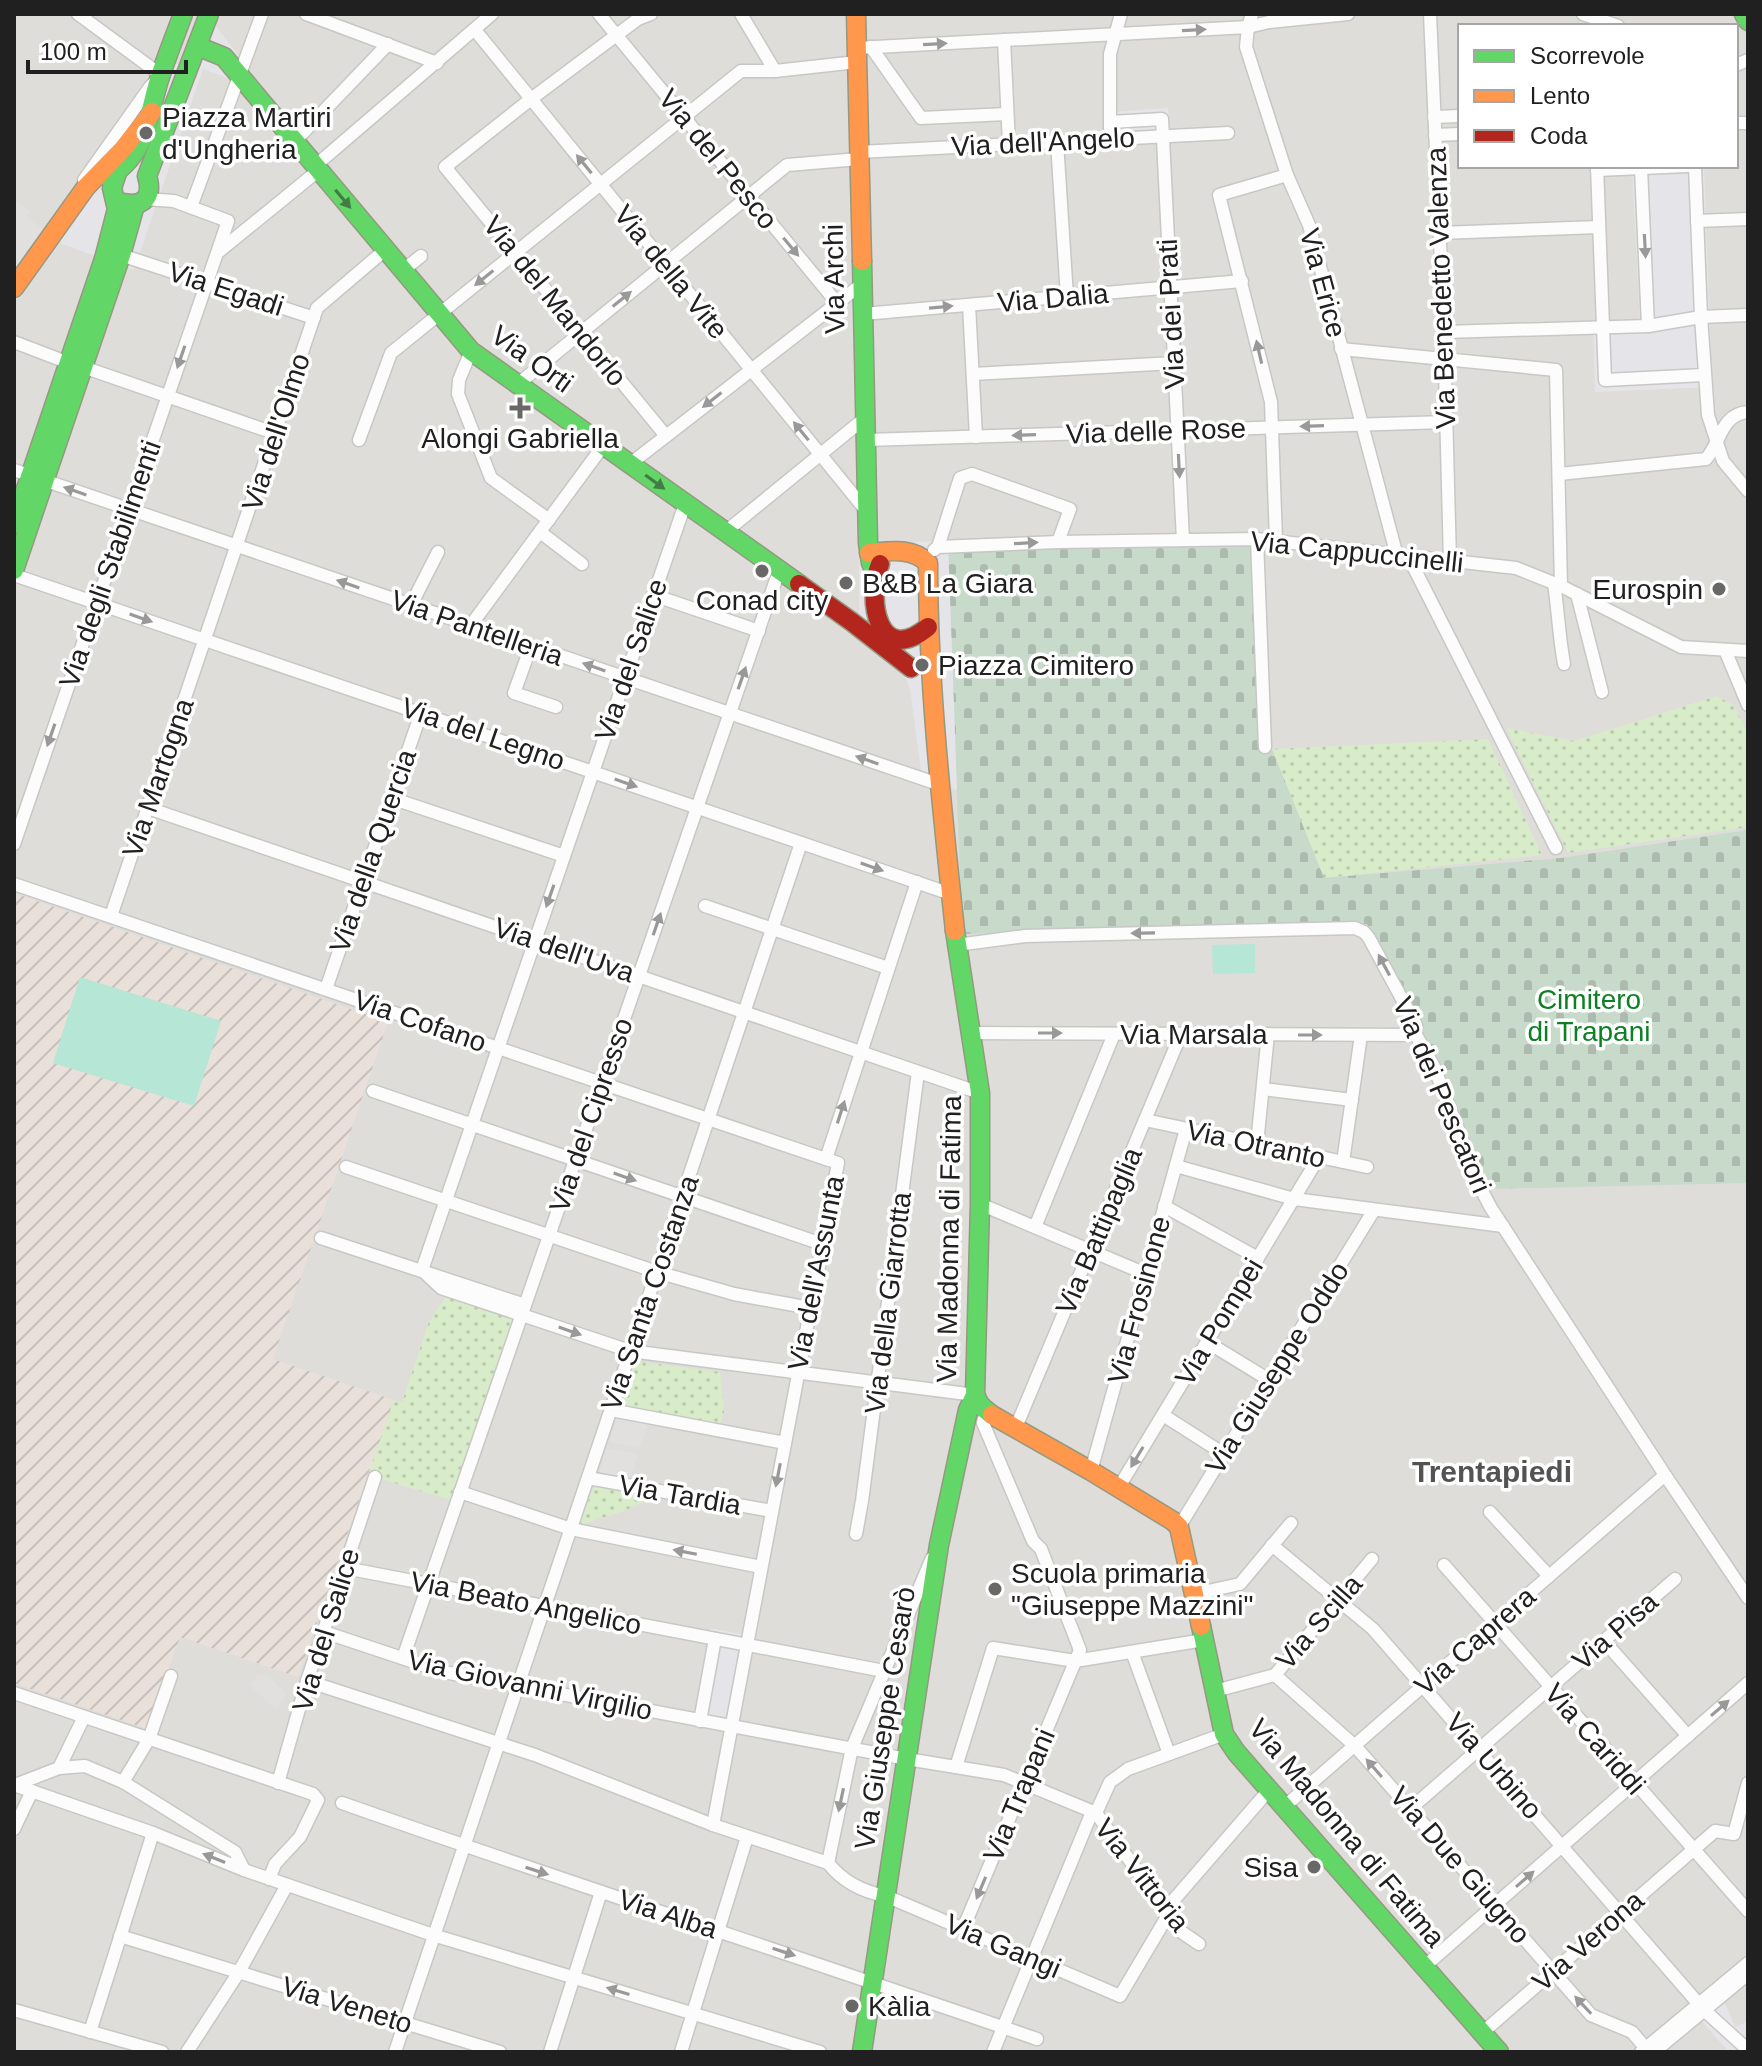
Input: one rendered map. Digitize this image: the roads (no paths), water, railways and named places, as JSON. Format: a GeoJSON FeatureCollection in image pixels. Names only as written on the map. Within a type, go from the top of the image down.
{"type":"FeatureCollection","features":[{"type":"Feature","properties":{"kind":"street"},"geometry":{"type":"LineString","coordinates":[[78,14],[164,69]]}},
{"type":"Feature","properties":{"kind":"street"},"geometry":{"type":"LineString","coordinates":[[120,260],[113,183],[136,151],[152,112],[183,14]]}},
{"type":"Feature","properties":{"kind":"street"},"geometry":{"type":"LineString","coordinates":[[147,176],[209,14]]}},
{"type":"Feature","properties":{"kind":"street"},"geometry":{"type":"LineString","coordinates":[[84,190],[99,185],[124,204],[174,201],[191,207],[262,14]]}},
{"type":"Feature","properties":{"kind":"street"},"geometry":{"type":"LineString","coordinates":[[217,253],[490,14]]}},
{"type":"Feature","properties":{"kind":"street","name":"Via del Pesco"},"geometry":{"type":"LineString","coordinates":[[599,14],[837,303]]}},
{"type":"Feature","properties":{"kind":"street"},"geometry":{"type":"LineString","coordinates":[[531,99],[638,19],[651,14]]}},
{"type":"Feature","properties":{"kind":"street"},"geometry":{"type":"LineString","coordinates":[[741,14],[775,71]]}},
{"type":"Feature","properties":{"kind":"street","name":"Via Archi"},"geometry":{"type":"LineString","coordinates":[[856,14],[861,52],[859,156],[868,548],[876,574],[877,623],[899,646],[923,691],[935,736]]}},
{"type":"Feature","properties":{"kind":"street"},"geometry":{"type":"LineString","coordinates":[[1111,139],[1110,54],[1121,14]]}},
{"type":"Feature","properties":{"kind":"street"},"geometry":{"type":"LineString","coordinates":[[359,440],[391,353],[741,71],[775,71],[861,52],[1348,14]]}},
{"type":"Feature","properties":{"kind":"street","name":"Via Benedetto Valenza"},"geometry":{"type":"LineString","coordinates":[[1430,14],[1450,562]]}},
{"type":"Feature","properties":{"kind":"street"},"geometry":{"type":"LineString","coordinates":[[1582,14],[1612,24]]}},
{"type":"Feature","properties":{"kind":"street"},"geometry":{"type":"LineString","coordinates":[[1744,14],[1748,21]]}},
{"type":"Feature","properties":{"kind":"street"},"geometry":{"type":"LineString","coordinates":[[314,15],[437,63]]}},
{"type":"Feature","properties":{"kind":"street","name":"Via Erice"},"geometry":{"type":"LineString","coordinates":[[1250,20],[1246,47],[1287,175],[1309,225],[1361,425],[1403,557],[1556,848]]}},
{"type":"Feature","properties":{"kind":"street","name":"Via della Vite"},"geometry":{"type":"LineString","coordinates":[[475,30],[868,513]]}},
{"type":"Feature","properties":{"kind":"street"},"geometry":{"type":"LineString","coordinates":[[1004,40],[1009,144]]}},
{"type":"Feature","properties":{"kind":"street"},"geometry":{"type":"LineString","coordinates":[[295,141],[388,44]]}},
{"type":"Feature","properties":{"kind":"street","name":"Via Orti"},"geometry":{"type":"LineString","coordinates":[[197,46],[224,57],[240,74],[471,351],[852,622]]}},
{"type":"Feature","properties":{"kind":"street"},"geometry":{"type":"LineString","coordinates":[[861,52],[921,118],[1007,114]]}},
{"type":"Feature","properties":{"kind":"street"},"geometry":{"type":"LineString","coordinates":[[84,190],[84,180],[164,69]]}},
{"type":"Feature","properties":{"kind":"street","name":"Via del Mandorlo"},"geometry":{"type":"LineString","coordinates":[[531,99],[445,167],[666,436]]}},
{"type":"Feature","properties":{"kind":"street"},"geometry":{"type":"LineString","coordinates":[[14,288],[84,190],[123,149],[152,112]]}},
{"type":"Feature","properties":{"kind":"street"},"geometry":{"type":"LineString","coordinates":[[1434,117],[1458,116]]}},
{"type":"Feature","properties":{"kind":"street"},"geometry":{"type":"LineString","coordinates":[[1110,122],[1162,119],[1163,136]]}},
{"type":"Feature","properties":{"kind":"street","name":"Via dell'Angelo"},"geometry":{"type":"LineString","coordinates":[[518,384],[787,165],[1009,144],[1228,133]]}},
{"type":"Feature","properties":{"kind":"street"},"geometry":{"type":"LineString","coordinates":[[1435,135],[1458,134]]}},
{"type":"Feature","properties":{"kind":"street","name":"Via dei Prati"},"geometry":{"type":"LineString","coordinates":[[1163,136],[1183,540]]}},
{"type":"Feature","properties":{"kind":"street"},"geometry":{"type":"LineString","coordinates":[[1057,142],[1067,297]]}},
{"type":"Feature","properties":{"kind":"street"},"geometry":{"type":"LineString","coordinates":[[14,524],[30,475],[150,186],[147,176],[136,167],[119,171],[84,190]]}},
{"type":"Feature","properties":{"kind":"street"},"geometry":{"type":"LineString","coordinates":[[1648,326],[1641,168],[1597,168],[1605,380],[1705,381]]}},
{"type":"Feature","properties":{"kind":"street"},"geometry":{"type":"LineString","coordinates":[[1695,168],[1702,221],[1701,317],[1708,415],[1723,461],[1748,491]]}},
{"type":"Feature","properties":{"kind":"street"},"geometry":{"type":"LineString","coordinates":[[1276,540],[1271,402],[1219,195],[1287,175]]}},
{"type":"Feature","properties":{"kind":"street","name":"Via degli Stabilimenti"},"geometry":{"type":"LineString","coordinates":[[14,844],[228,221],[191,207]]}},
{"type":"Feature","properties":{"kind":"street"},"geometry":{"type":"LineString","coordinates":[[1702,221],[1748,219]]}},
{"type":"Feature","properties":{"kind":"street"},"geometry":{"type":"LineString","coordinates":[[1440,233],[1599,227]]}},
{"type":"Feature","properties":{"kind":"street","name":"Via dell'Olmo"},"geometry":{"type":"LineString","coordinates":[[205,640],[317,308],[385,250]]}},
{"type":"Feature","properties":{"kind":"street"},"geometry":{"type":"LineString","coordinates":[[402,271],[421,256]]}},
{"type":"Feature","properties":{"kind":"street","name":"Via Egadi"},"geometry":{"type":"LineString","coordinates":[[120,260],[206,283],[314,318]]}},
{"type":"Feature","properties":{"kind":"street","name":"Via Dalia"},"geometry":{"type":"LineString","coordinates":[[863,314],[1242,281]]}},
{"type":"Feature","properties":{"kind":"street"},"geometry":{"type":"LineString","coordinates":[[630,464],[862,284]]}},
{"type":"Feature","properties":{"kind":"street"},"geometry":{"type":"LineString","coordinates":[[969,305],[976,437]]}},
{"type":"Feature","properties":{"kind":"street"},"geometry":{"type":"LineString","coordinates":[[1444,332],[1648,326],[1701,317],[1748,315]]}},
{"type":"Feature","properties":{"kind":"street"},"geometry":{"type":"LineString","coordinates":[[14,342],[274,433]]}},
{"type":"Feature","properties":{"kind":"street"},"geometry":{"type":"LineString","coordinates":[[1341,349],[1556,370],[1559,474],[1557,607],[1564,664]]}},
{"type":"Feature","properties":{"kind":"street"},"geometry":{"type":"LineString","coordinates":[[471,351],[459,380],[458,394],[491,478],[549,520]]}},
{"type":"Feature","properties":{"kind":"street"},"geometry":{"type":"LineString","coordinates":[[973,374],[1174,363]]}},
{"type":"Feature","properties":{"kind":"street"},"geometry":{"type":"LineString","coordinates":[[1559,474],[1706,459],[1731,417],[1748,412]]}},
{"type":"Feature","properties":{"kind":"street"},"geometry":{"type":"LineString","coordinates":[[724,533],[865,418]]}},
{"type":"Feature","properties":{"kind":"street","name":"Via delle Rose"},"geometry":{"type":"LineString","coordinates":[[866,440],[1446,422]]}},
{"type":"Feature","properties":{"kind":"street"},"geometry":{"type":"LineString","coordinates":[[471,625],[603,446]]}},
{"type":"Feature","properties":{"kind":"street"},"geometry":{"type":"LineString","coordinates":[[935,736],[928,627],[928,563],[937,548],[960,478],[972,474],[1070,509],[1058,542]]}},
{"type":"Feature","properties":{"kind":"street"},"geometry":{"type":"LineString","coordinates":[[14,572],[30,475]]}},
{"type":"Feature","properties":{"kind":"street","name":"Via Pantelleria"},"geometry":{"type":"LineString","coordinates":[[30,475],[941,785]]}},
{"type":"Feature","properties":{"kind":"street","name":"Via del Salice"},"geometry":{"type":"LineString","coordinates":[[422,1270],[685,504]]}},
{"type":"Feature","properties":{"kind":"street"},"geometry":{"type":"LineString","coordinates":[[540,532],[582,564]]}},
{"type":"Feature","properties":{"kind":"street"},"geometry":{"type":"LineString","coordinates":[[1257,539],[1265,747]]}},
{"type":"Feature","properties":{"kind":"street","name":"Via Cappuccinelli"},"geometry":{"type":"LineString","coordinates":[[937,548],[1058,542],[1257,539],[1516,568],[1557,584],[1681,647],[1748,651]]}},
{"type":"Feature","properties":{"kind":"street"},"geometry":{"type":"LineString","coordinates":[[868,548],[905,552],[937,548]]}},
{"type":"Feature","properties":{"kind":"street"},"geometry":{"type":"LineString","coordinates":[[411,605],[438,552]]}},
{"type":"Feature","properties":{"kind":"street"},"geometry":{"type":"LineString","coordinates":[[876,574],[880,563],[892,552]]}},
{"type":"Feature","properties":{"kind":"street","name":"Via del Cipresso"},"geometry":{"type":"LineString","coordinates":[[403,1658],[779,571]]}},
{"type":"Feature","properties":{"kind":"street","name":"Via del Legno"},"geometry":{"type":"LineString","coordinates":[[14,572],[951,894]]}},
{"type":"Feature","properties":{"kind":"street"},"geometry":{"type":"LineString","coordinates":[[1577,594],[1602,692]]}},
{"type":"Feature","properties":{"kind":"street"},"geometry":{"type":"LineString","coordinates":[[653,595],[759,631]]}},
{"type":"Feature","properties":{"kind":"street"},"geometry":{"type":"LineString","coordinates":[[852,622],[888,635],[911,638],[928,627]]}},
{"type":"Feature","properties":{"kind":"street"},"geometry":{"type":"LineString","coordinates":[[852,622],[911,668]]}},
{"type":"Feature","properties":{"kind":"street","name":"Via Martogna"},"geometry":{"type":"LineString","coordinates":[[111,916],[205,640]]}},
{"type":"Feature","properties":{"kind":"street"},"geometry":{"type":"LineString","coordinates":[[531,646],[514,693],[556,707]]}},
{"type":"Feature","properties":{"kind":"street"},"geometry":{"type":"LineString","coordinates":[[1725,650],[1748,705]]}},
{"type":"Feature","properties":{"kind":"street","name":"Via della Quercia"},"geometry":{"type":"LineString","coordinates":[[326,989],[421,713]]}},
{"type":"Feature","properties":{"kind":"street","name":"Via Madonna di Fatima"},"geometry":{"type":"LineString","coordinates":[[935,736],[957,945],[980,1093],[975,1395],[986,1411],[1119,1487],[1179,1527],[1224,1734],[1236,1752],[1489,2044]]}},
{"type":"Feature","properties":{"kind":"street"},"geometry":{"type":"LineString","coordinates":[[391,798],[564,856]]}},
{"type":"Feature","properties":{"kind":"street","name":"Via dell'Uva"},"geometry":{"type":"LineString","coordinates":[[148,808],[980,1093]]}},
{"type":"Feature","properties":{"kind":"street","name":"Via Santa Costanza"},"geometry":{"type":"LineString","coordinates":[[395,2052],[801,843]]}},
{"type":"Feature","properties":{"kind":"street","name":"Via dell'Assunta"},"geometry":{"type":"LineString","coordinates":[[733,1729],[838,1163],[826,1159],[917,882]]}},
{"type":"Feature","properties":{"kind":"street","name":"Via Cofano"},"geometry":{"type":"LineString","coordinates":[[14,884],[826,1159]]}},
{"type":"Feature","properties":{"kind":"street"},"geometry":{"type":"LineString","coordinates":[[705,906],[888,968]]}},
{"type":"Feature","properties":{"kind":"street","name":"Via dei Pescatori"},"geometry":{"type":"LineString","coordinates":[[957,945],[1025,936],[1355,928],[1364,932],[1416,1025],[1416,1035],[1434,1067],[1481,1189],[1748,1598]]}},
{"type":"Feature","properties":{"kind":"street","name":"Via Marsala"},"geometry":{"type":"LineString","coordinates":[[972,1033],[1416,1035]]}},
{"type":"Feature","properties":{"kind":"street"},"geometry":{"type":"LineString","coordinates":[[1035,1227],[1114,1034]]}},
{"type":"Feature","properties":{"kind":"street","name":"Via Battipaglia"},"geometry":{"type":"LineString","coordinates":[[1016,1427],[1181,1034]]}},
{"type":"Feature","properties":{"kind":"street"},"geometry":{"type":"LineString","coordinates":[[1257,1144],[1268,1034]]}},
{"type":"Feature","properties":{"kind":"street"},"geometry":{"type":"LineString","coordinates":[[1343,1162],[1361,1035]]}},
{"type":"Feature","properties":{"kind":"street","name":"Via della Giarrotta"},"geometry":{"type":"LineString","coordinates":[[856,1534],[918,1072]]}},
{"type":"Feature","properties":{"kind":"street"},"geometry":{"type":"LineString","coordinates":[[1263,1089],[1352,1100]]}},
{"type":"Feature","properties":{"kind":"street"},"geometry":{"type":"LineString","coordinates":[[373,1091],[822,1244]]}},
{"type":"Feature","properties":{"kind":"street","name":"Via Otranto"},"geometry":{"type":"LineString","coordinates":[[1145,1120],[1367,1167]]}},
{"type":"Feature","properties":{"kind":"street","name":"Via Frosinone"},"geometry":{"type":"LineString","coordinates":[[1091,1471],[1186,1129]]}},
{"type":"Feature","properties":{"kind":"street","name":"Via Pompei"},"geometry":{"type":"LineString","coordinates":[[1119,1487],[1319,1157]]}},
{"type":"Feature","properties":{"kind":"street"},"geometry":{"type":"LineString","coordinates":[[1176,1166],[1294,1199],[1503,1226]]}},
{"type":"Feature","properties":{"kind":"street"},"geometry":{"type":"LineString","coordinates":[[346,1167],[657,1272],[734,1294],[810,1308]]}},
{"type":"Feature","properties":{"kind":"street"},"geometry":{"type":"LineString","coordinates":[[980,1204],[1146,1274]]}},
{"type":"Feature","properties":{"kind":"street"},"geometry":{"type":"LineString","coordinates":[[1164,1206],[1258,1258]]}},
{"type":"Feature","properties":{"kind":"street","name":"Via Giuseppe Oddo"},"geometry":{"type":"LineString","coordinates":[[1179,1527],[1374,1210]]}},
{"type":"Feature","properties":{"kind":"street"},"geometry":{"type":"LineString","coordinates":[[321,1238],[422,1270],[441,1288],[524,1310],[630,1351],[975,1395]]}},
{"type":"Feature","properties":{"kind":"street"},"geometry":{"type":"LineString","coordinates":[[1207,1342],[1269,1380]]}},
{"type":"Feature","properties":{"kind":"street","name":"Via Giuseppe Cesarò"},"geometry":{"type":"LineString","coordinates":[[862,2052],[939,1545],[968,1410],[975,1395]]}},
{"type":"Feature","properties":{"kind":"street"},"geometry":{"type":"LineString","coordinates":[[611,1410],[785,1443]]}},
{"type":"Feature","properties":{"kind":"street"},"geometry":{"type":"LineString","coordinates":[[986,1411],[983,1423],[1033,1541],[1041,1549],[1080,1650],[1075,1661]]}},
{"type":"Feature","properties":{"kind":"street"},"geometry":{"type":"LineString","coordinates":[[1163,1415],[1224,1454]]}},
{"type":"Feature","properties":{"kind":"street","name":"Via Caprera"},"geometry":{"type":"LineString","coordinates":[[1284,1807],[1665,1475]]}},
{"type":"Feature","properties":{"kind":"street","name":"Via del Salice"},"geometry":{"type":"LineString","coordinates":[[278,1783],[307,1681],[375,1477]]}},
{"type":"Feature","properties":{"kind":"street","name":"Via Tardia"},"geometry":{"type":"LineString","coordinates":[[588,1478],[772,1511]]}},
{"type":"Feature","properties":{"kind":"street"},"geometry":{"type":"LineString","coordinates":[[460,1492],[571,1529],[761,1567]]}},
{"type":"Feature","properties":{"kind":"street"},"geometry":{"type":"LineString","coordinates":[[1490,1512],[1549,1576]]}},
{"type":"Feature","properties":{"kind":"street"},"geometry":{"type":"LineString","coordinates":[[1194,1594],[1240,1584],[1291,1523]]}},
{"type":"Feature","properties":{"kind":"street"},"geometry":{"type":"LineString","coordinates":[[307,1681],[535,1755],[713,1825],[828,1863],[852,1748],[939,1545]]}},
{"type":"Feature","properties":{"kind":"street","name":"Via Urbino"},"geometry":{"type":"LineString","coordinates":[[1272,1545],[1373,1629],[1702,2007],[1746,2045]]}},
{"type":"Feature","properties":{"kind":"street","name":"Via Scilla"},"geometry":{"type":"LineString","coordinates":[[1215,1691],[1275,1675],[1372,1559]]}},
{"type":"Feature","properties":{"kind":"street","name":"Via Cariddi"},"geometry":{"type":"LineString","coordinates":[[1444,1565],[1748,1911]]}},
{"type":"Feature","properties":{"kind":"street","name":"Via Beato Angelico"},"geometry":{"type":"LineString","coordinates":[[345,1568],[712,1639],[749,1642]]}},
{"type":"Feature","properties":{"kind":"street","name":"Via Pisa"},"geometry":{"type":"LineString","coordinates":[[1410,1809],[1675,1579]]}},
{"type":"Feature","properties":{"kind":"street","name":"Via Giovanni Virgilio"},"geometry":{"type":"LineString","coordinates":[[324,1632],[444,1672],[733,1729]]}},
{"type":"Feature","properties":{"kind":"street"},"geometry":{"type":"LineString","coordinates":[[696,1720],[712,1639]]}},
{"type":"Feature","properties":{"kind":"street"},"geometry":{"type":"LineString","coordinates":[[956,1767],[993,1648],[1075,1661],[1204,1640]]}},
{"type":"Feature","properties":{"kind":"street"},"geometry":{"type":"LineString","coordinates":[[1604,1641],[1688,1736]]}},
{"type":"Feature","properties":{"kind":"street"},"geometry":{"type":"LineString","coordinates":[[749,1642],[884,1671]]}},
{"type":"Feature","properties":{"kind":"street"},"geometry":{"type":"LineString","coordinates":[[1132,1652],[1169,1754]]}},
{"type":"Feature","properties":{"kind":"street","name":"Via Trapani"},"geometry":{"type":"LineString","coordinates":[[963,1929],[1075,1661]]}},
{"type":"Feature","properties":{"kind":"street","name":"Via Due Giugno"},"geometry":{"type":"LineString","coordinates":[[1275,1675],[1355,1746],[1591,2015],[1632,2032],[1648,2051]]}},
{"type":"Feature","properties":{"kind":"street"},"geometry":{"type":"LineString","coordinates":[[123,1782],[149,1739],[171,1676]]}},
{"type":"Feature","properties":{"kind":"street"},"geometry":{"type":"LineString","coordinates":[[1424,1967],[1748,1683]]}},
{"type":"Feature","properties":{"kind":"street"},"geometry":{"type":"LineString","coordinates":[[14,1693],[313,1794],[318,1800],[300,1837],[275,1864],[269,1879]]}},
{"type":"Feature","properties":{"kind":"street"},"geometry":{"type":"LineString","coordinates":[[59,1768],[84,1717]]}},
{"type":"Feature","properties":{"kind":"street"},"geometry":{"type":"LineString","coordinates":[[713,1825],[733,1729],[852,1748]]}},
{"type":"Feature","properties":{"kind":"street"},"geometry":{"type":"LineString","coordinates":[[993,2052],[1110,1782],[1128,1769],[1224,1734]]}},
{"type":"Feature","properties":{"kind":"street","name":"Via Vittoria"},"geometry":{"type":"LineString","coordinates":[[852,1748],[1004,1775],[1094,1813],[1180,1931],[1199,1944]]}},
{"type":"Feature","properties":{"kind":"street"},"geometry":{"type":"LineString","coordinates":[[14,1785],[59,1768],[85,1766],[123,1782],[235,1852],[244,1870]]}},
{"type":"Feature","properties":{"kind":"street","name":"Via Verona"},"geometry":{"type":"LineString","coordinates":[[1489,2044],[1553,1971],[1715,1831],[1734,1834],[1748,1783]]}},
{"type":"Feature","properties":{"kind":"street"},"geometry":{"type":"LineString","coordinates":[[14,1785],[153,1833],[269,1879],[433,1935],[820,2052]]}},
{"type":"Feature","properties":{"kind":"street"},"geometry":{"type":"LineString","coordinates":[[1167,1912],[1269,1790]]}},
{"type":"Feature","properties":{"kind":"street"},"geometry":{"type":"LineString","coordinates":[[14,1829],[32,1791]]}},
{"type":"Feature","properties":{"kind":"street","name":"Via Alba"},"geometry":{"type":"LineString","coordinates":[[342,1803],[1037,2039]]}},
{"type":"Feature","properties":{"kind":"street"},"geometry":{"type":"LineString","coordinates":[[90,2032],[153,1833]]}},
{"type":"Feature","properties":{"kind":"street"},"geometry":{"type":"LineString","coordinates":[[681,2052],[747,1837]]}},
{"type":"Feature","properties":{"kind":"street","name":"Via Gangi"},"geometry":{"type":"LineString","coordinates":[[828,1863],[837,1875],[868,1893],[886,1896],[1120,1996],[1167,1912]]}},
{"type":"Feature","properties":{"kind":"street"},"geometry":{"type":"LineString","coordinates":[[187,2052],[239,1972],[287,1885]]}},
{"type":"Feature","properties":{"kind":"street"},"geometry":{"type":"LineString","coordinates":[[550,2052],[601,1892]]}},
{"type":"Feature","properties":{"kind":"street","name":"Via Veneto"},"geometry":{"type":"LineString","coordinates":[[120,1936],[500,2052]]}},
{"type":"Feature","properties":{"kind":"street"},"geometry":{"type":"LineString","coordinates":[[1702,2007],[1748,1963]]}},
{"type":"Feature","properties":{"kind":"street"},"geometry":{"type":"LineString","coordinates":[[1648,2051],[1748,1974]]}},
{"type":"Feature","properties":{"kind":"street"},"geometry":{"type":"LineString","coordinates":[[14,2010],[162,2052]]}},
{"type":"Feature","properties":{"kind":"place","name":"Piazza Martiri d'Ungheria"},"geometry":{"type":"Point","coordinates":[146,133]}},
{"type":"Feature","properties":{"kind":"place","name":"Alongi Gabriella"},"geometry":{"type":"Point","coordinates":[520,408]}},
{"type":"Feature","properties":{"kind":"place","name":"Conad city"},"geometry":{"type":"Point","coordinates":[762,571]}},
{"type":"Feature","properties":{"kind":"place","name":"B&B La Giara"},"geometry":{"type":"Point","coordinates":[846,583]}},
{"type":"Feature","properties":{"kind":"place","name":"Eurospin"},"geometry":{"type":"Point","coordinates":[1719,589]}},
{"type":"Feature","properties":{"kind":"place","name":"Piazza Cimitero"},"geometry":{"type":"Point","coordinates":[922,665]}},
{"type":"Feature","properties":{"kind":"place","name":"Scuola primaria \"Giuseppe Mazzini\""},"geometry":{"type":"Point","coordinates":[995,1589]}},
{"type":"Feature","properties":{"kind":"place","name":"Sisa"},"geometry":{"type":"Point","coordinates":[1314,1867]}},
{"type":"Feature","properties":{"kind":"place","name":"Kàlia"},"geometry":{"type":"Point","coordinates":[852,2006]}},
{"type":"Feature","properties":{"kind":"district","name":"Trentapiedi"},"geometry":{"type":"Point","coordinates":[1492,1471]}},
{"type":"Feature","properties":{"kind":"park label","name":"Cimitero di Trapani"},"geometry":{"type":"Point","coordinates":[1589,1015]}}]}
